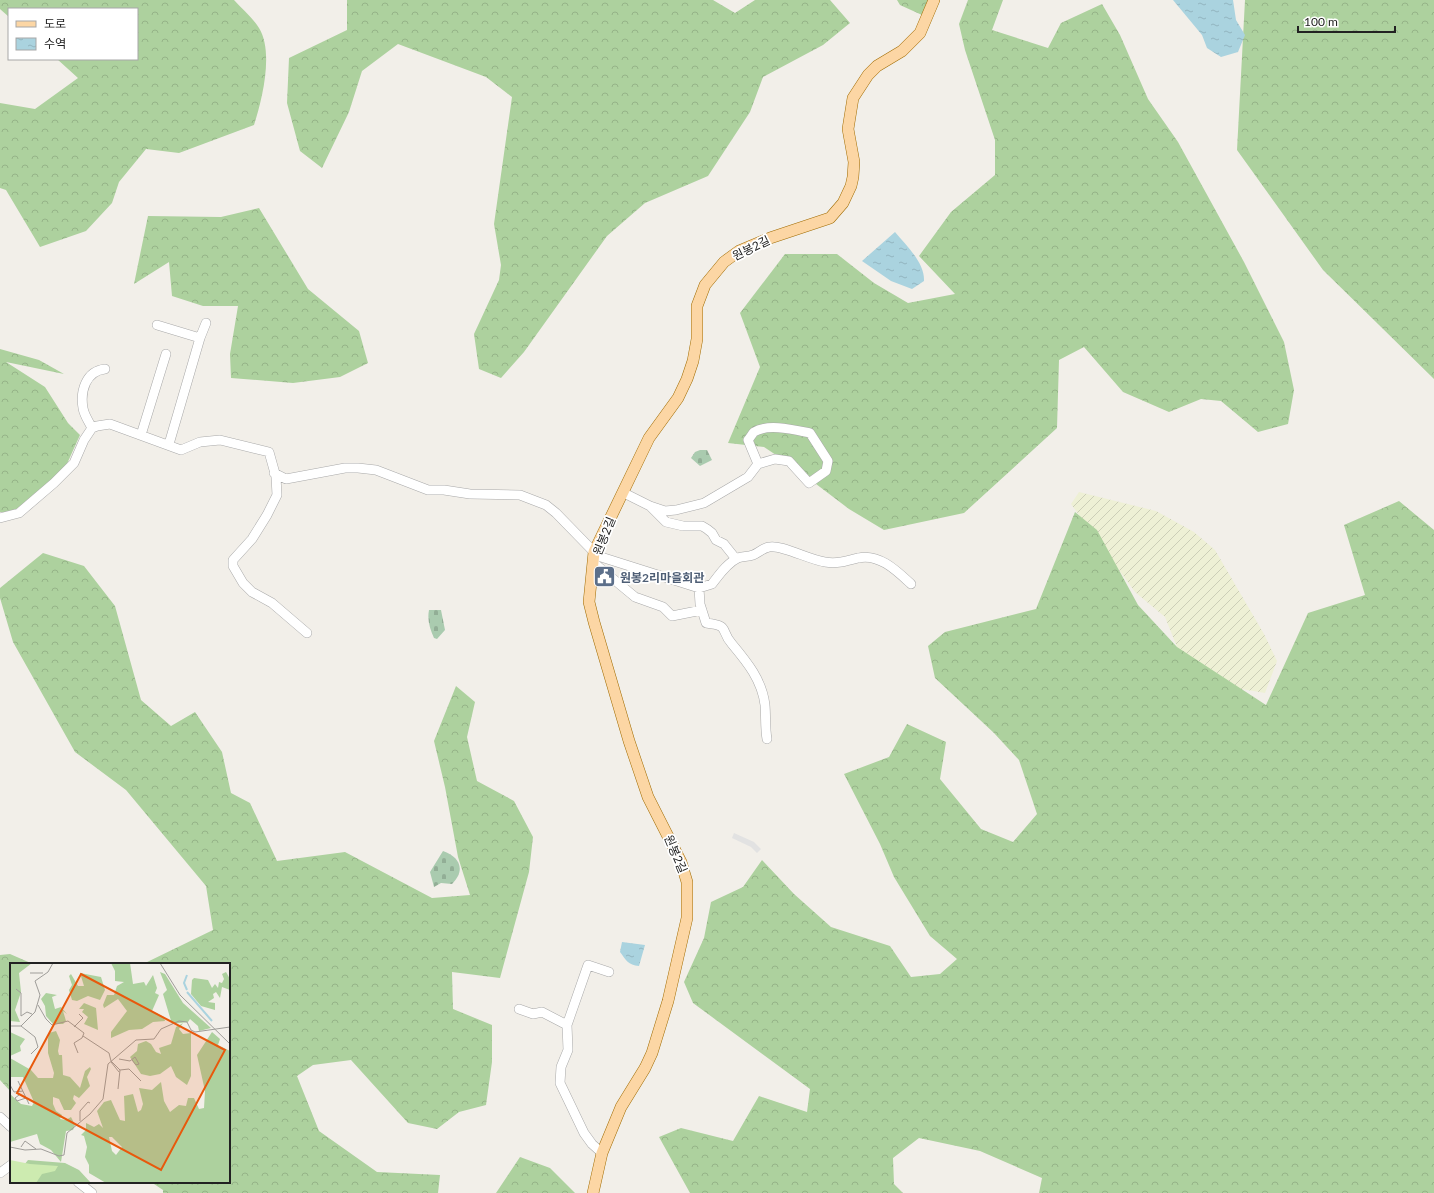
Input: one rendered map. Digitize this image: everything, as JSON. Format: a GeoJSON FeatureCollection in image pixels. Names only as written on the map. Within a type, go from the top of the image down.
{"type":"FeatureCollection","features":[{"type":"Feature","properties":{"kind":"main road","name":"원봉2길"},"geometry":{"type":"LineString","coordinates":[[593,1193],[602,1153],[621,1106],[649,1058],[668,1001],[686,928],[687,882],[674,845],[648,797],[629,741],[600,645],[589,602],[594,558],[649,438],[678,398],[687,379],[693,361],[697,339],[698,306],[705,285],[724,262],[739,251],[770,238],[830,218],[842,203],[851,186],[853,177],[854,162],[848,129],[854,98],[868,75],[877,66],[911,43],[920,33],[934,0]]}},
{"type":"Feature","properties":{"kind":"street"},"geometry":{"type":"LineString","coordinates":[[168,444],[200,338],[206,323]]}},
{"type":"Feature","properties":{"kind":"street"},"geometry":{"type":"LineString","coordinates":[[157,325],[200,338]]}},
{"type":"Feature","properties":{"kind":"street"},"geometry":{"type":"LineString","coordinates":[[141,435],[166,354]]}},
{"type":"Feature","properties":{"kind":"street"},"geometry":{"type":"LineString","coordinates":[[92,428],[83,409],[84,386],[92,373],[105,369]]}},
{"type":"Feature","properties":{"kind":"street"},"geometry":{"type":"LineString","coordinates":[[0,518],[18,514],[54,483],[74,463],[84,440],[92,428],[110,424],[181,450],[200,442],[220,440],[269,452],[272,460],[277,495],[252,539],[233,560],[233,566],[243,583],[252,592],[272,603],[307,632]]}},
{"type":"Feature","properties":{"kind":"street"},"geometry":{"type":"LineString","coordinates":[[624,493],[650,506],[665,511],[691,507],[704,503],[748,477],[758,464],[775,459],[790,461],[809,483],[826,471],[828,461],[810,434],[791,429],[770,428],[754,432],[748,440],[758,464]]}},
{"type":"Feature","properties":{"kind":"street"},"geometry":{"type":"LineString","coordinates":[[274,472],[286,479],[345,468],[358,468],[376,470],[428,490],[444,490],[470,494],[520,495],[546,504],[556,512],[594,558],[635,597],[662,607],[672,616],[702,610]]}},
{"type":"Feature","properties":{"kind":"street"},"geometry":{"type":"LineString","coordinates":[[650,506],[666,522],[683,526],[702,526],[707,529],[712,533],[716,540],[724,544],[736,559]]}},
{"type":"Feature","properties":{"kind":"street"},"geometry":{"type":"LineString","coordinates":[[594,558],[610,561],[699,588],[712,584],[721,572],[736,559],[753,555],[769,547],[784,549],[808,558],[826,562],[846,562],[859,558],[870,557],[886,564],[911,584]]}},
{"type":"Feature","properties":{"kind":"street"},"geometry":{"type":"LineString","coordinates":[[699,588],[702,610],[706,623],[720,625],[725,630],[730,642],[747,661],[758,680],[765,706],[764,726],[767,739]]}},
{"type":"Feature","properties":{"kind":"street"},"geometry":{"type":"LineString","coordinates":[[602,1153],[592,1144],[584,1133],[560,1083],[561,1067],[568,1050],[567,1025],[588,965],[609,972]]}},
{"type":"Feature","properties":{"kind":"street"},"geometry":{"type":"LineString","coordinates":[[519,1009],[533,1014],[542,1012],[558,1018],[567,1025]]}},
{"type":"Feature","properties":{"kind":"street"},"geometry":{"type":"LineString","coordinates":[[0,1117],[10,1125]]}},
{"type":"Feature","properties":{"kind":"street"},"geometry":{"type":"LineString","coordinates":[[0,1173],[10,1166]]}},
{"type":"Feature","properties":{"kind":"street"},"geometry":{"type":"LineString","coordinates":[[79,1183],[91,1193]]}},
{"type":"Feature","properties":{"kind":"green space"},"geometry":{"type":"Polygon","coordinates":[[[0,0],[234,0],[257,24],[266,50],[263,90],[254,125],[179,153],[146,149],[119,182],[112,203],[86,231],[40,247],[6,190],[0,188],[0,103],[35,109],[78,78],[58,60],[138,60],[138,8],[8,8],[8,16],[0,9],[0,0]]]}},
{"type":"Feature","properties":{"kind":"green space"},"geometry":{"type":"Polygon","coordinates":[[[347,0],[713,0],[735,13],[755,0],[830,0],[850,23],[823,45],[763,77],[750,112],[708,176],[645,203],[607,236],[524,352],[501,378],[479,369],[474,334],[499,280],[501,265],[494,224],[512,97],[486,77],[398,44],[362,71],[349,112],[322,168],[300,151],[287,103],[289,58],[347,30],[347,0]]]}},
{"type":"Feature","properties":{"kind":"green space"},"geometry":{"type":"Polygon","coordinates":[[[897,0],[928,0],[922,15],[900,5],[897,0]]]}},
{"type":"Feature","properties":{"kind":"green space"},"geometry":{"type":"Polygon","coordinates":[[[968,0],[1003,0],[992,30],[1048,48],[1061,23],[1102,4],[1120,35],[1148,99],[1178,142],[1244,262],[1284,342],[1294,390],[1288,424],[1258,432],[1221,401],[1201,399],[1169,412],[1123,392],[1084,347],[1059,360],[1057,428],[964,513],[884,530],[849,509],[791,465],[764,447],[728,443],[760,367],[740,313],[785,254],[837,254],[874,283],[908,303],[955,294],[919,256],[951,212],[995,175],[995,140],[965,50],[959,24],[968,0]]]}},
{"type":"Feature","properties":{"kind":"green space"},"geometry":{"type":"Polygon","coordinates":[[[1245,0],[1434,0],[1434,379],[1323,270],[1237,150],[1245,0]]]}},
{"type":"Feature","properties":{"kind":"green space"},"geometry":{"type":"Polygon","coordinates":[[[259,208],[308,289],[359,331],[368,363],[340,377],[293,383],[231,378],[230,354],[238,306],[203,306],[172,296],[169,262],[134,284],[148,216],[221,217],[259,208]]]}},
{"type":"Feature","properties":{"kind":"green space"},"geometry":{"type":"Polygon","coordinates":[[[0,349],[39,360],[64,374],[6,362],[45,387],[68,423],[80,435],[66,466],[27,502],[12,512],[0,512],[0,349]]]}},
{"type":"Feature","properties":{"kind":"green space"},"geometry":{"type":"Polygon","coordinates":[[[707,450],[712,460],[700,466],[691,458],[695,452],[707,450]]]}},
{"type":"Feature","properties":{"kind":"green space"},"geometry":{"type":"Polygon","coordinates":[[[1079,492],[1156,511],[1194,532],[1215,550],[1264,634],[1277,661],[1265,693],[1224,686],[1183,662],[1165,617],[1135,592],[1071,504],[1079,492]]]}},
{"type":"Feature","properties":{"kind":"green space"},"geometry":{"type":"Polygon","coordinates":[[[1399,501],[1434,530],[1434,1193],[1039,1193],[1042,1178],[980,1151],[919,1138],[893,1158],[894,1184],[903,1193],[690,1193],[659,1137],[681,1128],[733,1141],[759,1096],[807,1112],[810,1089],[693,1003],[684,982],[704,938],[711,902],[743,887],[762,860],[794,894],[831,927],[890,946],[911,977],[940,974],[957,959],[930,936],[894,877],[880,844],[844,774],[889,757],[907,724],[946,742],[940,779],[981,829],[1013,842],[1037,814],[1019,760],[994,733],[935,678],[928,646],[945,632],[1036,609],[1075,512],[1097,530],[1138,605],[1177,647],[1266,705],[1308,613],[1365,595],[1344,525],[1399,501]]]}},
{"type":"Feature","properties":{"kind":"green space"},"geometry":{"type":"Polygon","coordinates":[[[43,553],[84,566],[115,606],[141,700],[171,726],[195,712],[222,752],[231,793],[250,803],[277,861],[345,852],[432,898],[470,895],[458,857],[445,787],[434,741],[456,686],[475,702],[467,737],[477,781],[514,801],[533,837],[529,872],[500,978],[452,972],[453,1009],[492,1025],[492,1062],[486,1105],[459,1112],[437,1129],[408,1123],[351,1060],[313,1065],[297,1076],[319,1131],[377,1172],[440,1175],[438,1193],[163,1193],[163,1190],[152,1183],[230,1183],[230,963],[145,963],[213,930],[206,886],[126,790],[75,752],[13,642],[0,598],[0,588],[43,553]]]}},
{"type":"Feature","properties":{"kind":"green space"},"geometry":{"type":"Polygon","coordinates":[[[429,610],[441,610],[445,630],[437,639],[434,638],[430,628],[428,617],[429,610]]]}},
{"type":"Feature","properties":{"kind":"green space"},"geometry":{"type":"Polygon","coordinates":[[[443,851],[457,860],[460,869],[459,874],[452,884],[441,883],[434,887],[430,872],[443,851]]]}},
{"type":"Feature","properties":{"kind":"green space"},"geometry":{"type":"Polygon","coordinates":[[[10,954],[31,963],[10,963],[10,1091],[0,1080],[0,955],[10,954]]]}},
{"type":"Feature","properties":{"kind":"green space"},"geometry":{"type":"Polygon","coordinates":[[[520,1157],[550,1168],[575,1193],[496,1193],[520,1157]]]}},
{"type":"Feature","properties":{"kind":"shaded area"},"geometry":{"type":"Polygon","coordinates":[[[734,833],[754,842],[761,849],[757,853],[751,847],[732,838],[734,833]]]}},
{"type":"Feature","properties":{"kind":"water"},"geometry":{"type":"Polygon","coordinates":[[[1173,0],[1233,0],[1236,20],[1245,35],[1238,52],[1221,57],[1207,48],[1202,35],[1173,0]]]}},
{"type":"Feature","properties":{"kind":"water"},"geometry":{"type":"Polygon","coordinates":[[[895,232],[918,261],[923,274],[924,281],[912,289],[891,281],[862,261],[895,232]]]}},
{"type":"Feature","properties":{"kind":"water"},"geometry":{"type":"Polygon","coordinates":[[[622,942],[645,945],[639,966],[630,963],[620,952],[622,942]]]}},
{"type":"Feature","properties":{"kind":"place","name":"원봉2리마을회관"},"geometry":{"type":"Point","coordinates":[605,577]}}]}
